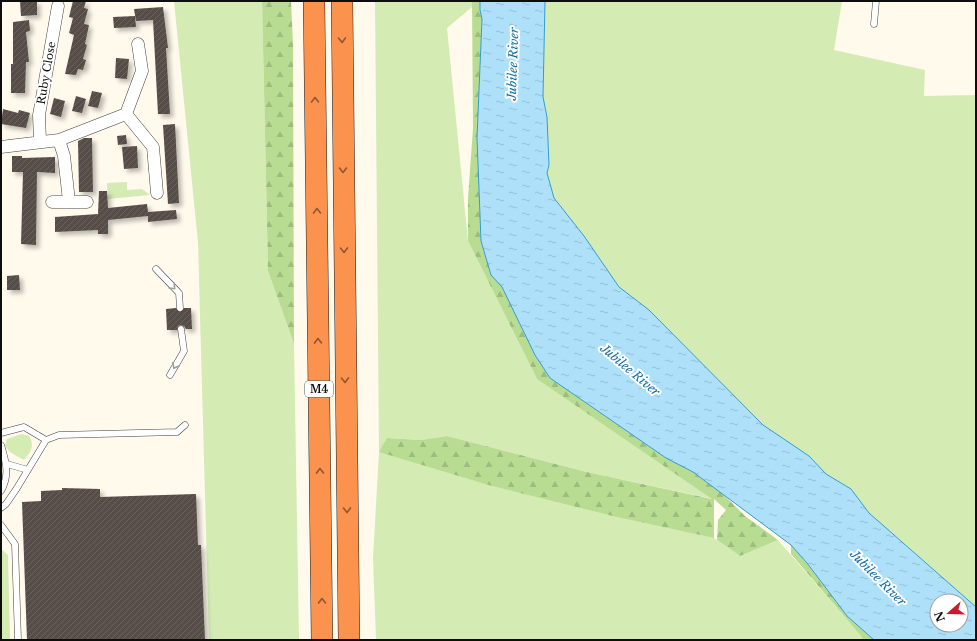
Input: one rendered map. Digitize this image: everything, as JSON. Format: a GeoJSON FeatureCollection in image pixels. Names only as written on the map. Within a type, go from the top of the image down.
{"type":"FeatureCollection","features":[{"type":"Feature","properties":{"kind":"highway","name":"M4"},"geometry":{"type":"LineString","coordinates":[[314,1],[322,640]]}},
{"type":"Feature","properties":{"kind":"highway","name":"M4"},"geometry":{"type":"LineString","coordinates":[[342,1],[349,640]]}},
{"type":"Feature","properties":{"kind":"street","name":"Ruby Close"},"geometry":{"type":"LineString","coordinates":[[40,141],[39,115],[58,6]]}},
{"type":"Feature","properties":{"kind":"street"},"geometry":{"type":"LineString","coordinates":[[1,147],[40,141],[59,140],[126,114],[142,71],[138,44]]}},
{"type":"Feature","properties":{"kind":"street"},"geometry":{"type":"LineString","coordinates":[[126,114],[153,147],[157,193]]}},
{"type":"Feature","properties":{"kind":"street"},"geometry":{"type":"LineString","coordinates":[[59,140],[64,156],[69,201]]}},
{"type":"Feature","properties":{"kind":"street"},"geometry":{"type":"LineString","coordinates":[[52,202],[87,202]]}},
{"type":"Feature","properties":{"kind":"lane"},"geometry":{"type":"LineString","coordinates":[[874,24],[876,1]]}},
{"type":"Feature","properties":{"kind":"lane"},"geometry":{"type":"LineString","coordinates":[[156,269],[179,294],[180,308]]}},
{"type":"Feature","properties":{"kind":"lane"},"geometry":{"type":"LineString","coordinates":[[170,375],[184,351],[181,329]]}},
{"type":"Feature","properties":{"kind":"lane"},"geometry":{"type":"LineString","coordinates":[[1,508],[6,504],[46,440],[59,435],[177,432],[185,425]]}},
{"type":"Feature","properties":{"kind":"lane"},"geometry":{"type":"LineString","coordinates":[[1,433],[24,427],[46,440]]}},
{"type":"Feature","properties":{"kind":"lane"},"geometry":{"type":"LineString","coordinates":[[1,446],[7,464],[4,485],[1,491]]}},
{"type":"Feature","properties":{"kind":"lane"},"geometry":{"type":"LineString","coordinates":[[7,464],[28,470]]}},
{"type":"Feature","properties":{"kind":"lane"},"geometry":{"type":"LineString","coordinates":[[1,525],[15,544],[18,640]]}},
{"type":"Feature","properties":{"kind":"green space"},"geometry":{"type":"Polygon","coordinates":[[[174,1],[262,1],[268,271],[294,344],[299,640],[209,640],[198,243],[174,1]]]}},
{"type":"Feature","properties":{"kind":"green space"},"geometry":{"type":"Polygon","coordinates":[[[262,1],[291,1],[293,44],[294,344],[268,271],[262,1]]]}},
{"type":"Feature","properties":{"kind":"green space"},"geometry":{"type":"Polygon","coordinates":[[[375,1],[472,1],[472,7],[447,28],[468,241],[537,379],[714,499],[587,472],[447,436],[421,440],[388,438],[492,486],[714,538],[740,556],[778,540],[863,640],[376,640],[373,558],[379,452],[375,1]]]}},
{"type":"Feature","properties":{"kind":"green space"},"geometry":{"type":"Polygon","coordinates":[[[472,1],[480,1],[482,19],[477,138],[481,241],[491,275],[502,287],[535,355],[550,378],[666,458],[693,472],[723,494],[745,516],[778,540],[740,556],[717,540],[718,520],[726,510],[714,499],[714,538],[613,516],[492,486],[379,452],[387,438],[421,440],[447,436],[587,472],[712,499],[537,379],[468,241],[468,198],[473,128],[472,1]]]}},
{"type":"Feature","properties":{"kind":"green space"},"geometry":{"type":"Polygon","coordinates":[[[545,1],[842,1],[834,50],[925,70],[924,96],[976,95],[976,607],[969,601],[969,593],[960,593],[869,513],[851,489],[826,474],[809,456],[763,425],[649,310],[619,287],[584,236],[554,198],[547,173],[549,165],[547,117],[543,97],[545,1]]]}},
{"type":"Feature","properties":{"kind":"green space"},"geometry":{"type":"Polygon","coordinates":[[[127,182],[127,190],[142,189],[150,195],[108,199],[107,183],[127,182]]]}},
{"type":"Feature","properties":{"kind":"green space"},"geometry":{"type":"Polygon","coordinates":[[[22,434],[29,436],[32,443],[30,452],[24,460],[10,452],[5,446],[7,439],[22,434]]]}},
{"type":"Feature","properties":{"kind":"green space"},"geometry":{"type":"Polygon","coordinates":[[[791,545],[807,563],[847,616],[874,640],[863,640],[791,554],[791,545]]]}},
{"type":"Feature","properties":{"kind":"green space"},"geometry":{"type":"Polygon","coordinates":[[[1,549],[8,555],[10,640],[1,640],[1,549]]]}},
{"type":"Feature","properties":{"kind":"water","name":"Jubilee River"},"geometry":{"type":"Polygon","coordinates":[[[480,1],[545,1],[543,97],[547,117],[549,165],[547,173],[554,198],[584,236],[619,287],[649,310],[763,425],[809,456],[826,474],[851,489],[869,513],[960,593],[929,593],[929,633],[969,633],[969,601],[976,607],[976,640],[874,640],[847,616],[807,563],[791,545],[693,472],[666,458],[550,378],[535,355],[502,287],[491,275],[481,241],[477,138],[482,19],[480,1]]]}},
{"type":"Feature","properties":{"kind":"building"},"geometry":{"type":"Polygon","coordinates":[[[20,1],[37,1],[37,15],[21,16],[20,1]]]}},
{"type":"Feature","properties":{"kind":"building"},"geometry":{"type":"Polygon","coordinates":[[[73,1],[86,1],[84,8],[88,9],[84,24],[89,25],[85,44],[87,45],[83,59],[86,60],[83,70],[78,69],[76,75],[65,74],[74,35],[69,33],[73,18],[69,17],[73,1]]]}},
{"type":"Feature","properties":{"kind":"building"},"geometry":{"type":"Polygon","coordinates":[[[163,7],[168,48],[166,48],[170,114],[158,114],[153,20],[136,21],[134,9],[163,7]]]}},
{"type":"Feature","properties":{"kind":"building"},"geometry":{"type":"Polygon","coordinates":[[[135,16],[136,27],[114,28],[113,17],[135,16]]]}},
{"type":"Feature","properties":{"kind":"building"},"geometry":{"type":"Polygon","coordinates":[[[29,20],[30,31],[26,32],[29,62],[26,62],[25,93],[11,93],[13,22],[29,20]]]}},
{"type":"Feature","properties":{"kind":"building"},"geometry":{"type":"Polygon","coordinates":[[[116,58],[129,59],[127,79],[115,78],[116,58]]]}},
{"type":"Feature","properties":{"kind":"building"},"geometry":{"type":"Polygon","coordinates":[[[92,91],[102,93],[98,108],[88,106],[92,91]]]}},
{"type":"Feature","properties":{"kind":"building"},"geometry":{"type":"Polygon","coordinates":[[[76,96],[86,99],[82,113],[72,111],[76,96]]]}},
{"type":"Feature","properties":{"kind":"building"},"geometry":{"type":"Polygon","coordinates":[[[54,98],[65,101],[61,117],[50,114],[54,98]]]}},
{"type":"Feature","properties":{"kind":"building"},"geometry":{"type":"Polygon","coordinates":[[[3,109],[18,113],[19,110],[30,113],[26,128],[1,124],[3,109]]]}},
{"type":"Feature","properties":{"kind":"building"},"geometry":{"type":"Polygon","coordinates":[[[175,124],[179,203],[168,204],[163,125],[175,124]]]}},
{"type":"Feature","properties":{"kind":"building"},"geometry":{"type":"Polygon","coordinates":[[[126,135],[127,144],[118,145],[117,136],[126,135]]]}},
{"type":"Feature","properties":{"kind":"building"},"geometry":{"type":"Polygon","coordinates":[[[84,138],[92,138],[93,192],[79,192],[78,141],[84,138]]]}},
{"type":"Feature","properties":{"kind":"building"},"geometry":{"type":"Polygon","coordinates":[[[137,146],[138,168],[124,169],[122,147],[137,146]]]}},
{"type":"Feature","properties":{"kind":"building"},"geometry":{"type":"Polygon","coordinates":[[[12,156],[22,156],[22,158],[55,157],[55,173],[37,172],[36,245],[21,244],[23,172],[12,172],[12,156]]]}},
{"type":"Feature","properties":{"kind":"building"},"geometry":{"type":"Polygon","coordinates":[[[99,191],[107,191],[108,208],[147,204],[148,212],[176,210],[177,219],[148,222],[148,216],[108,220],[108,234],[98,234],[98,230],[55,232],[55,217],[98,214],[99,191]]]}},
{"type":"Feature","properties":{"kind":"building"},"geometry":{"type":"Polygon","coordinates":[[[19,275],[20,290],[7,290],[7,276],[19,275]]]}},
{"type":"Feature","properties":{"kind":"building"},"geometry":{"type":"Polygon","coordinates":[[[176,308],[180,312],[184,308],[191,308],[192,329],[186,329],[181,325],[178,326],[177,330],[167,330],[166,309],[176,308]]]}},
{"type":"Feature","properties":{"kind":"building"},"geometry":{"type":"Polygon","coordinates":[[[62,488],[100,489],[100,497],[196,494],[198,545],[201,545],[205,640],[27,640],[22,502],[41,501],[41,491],[62,490],[62,488]]]}}]}
